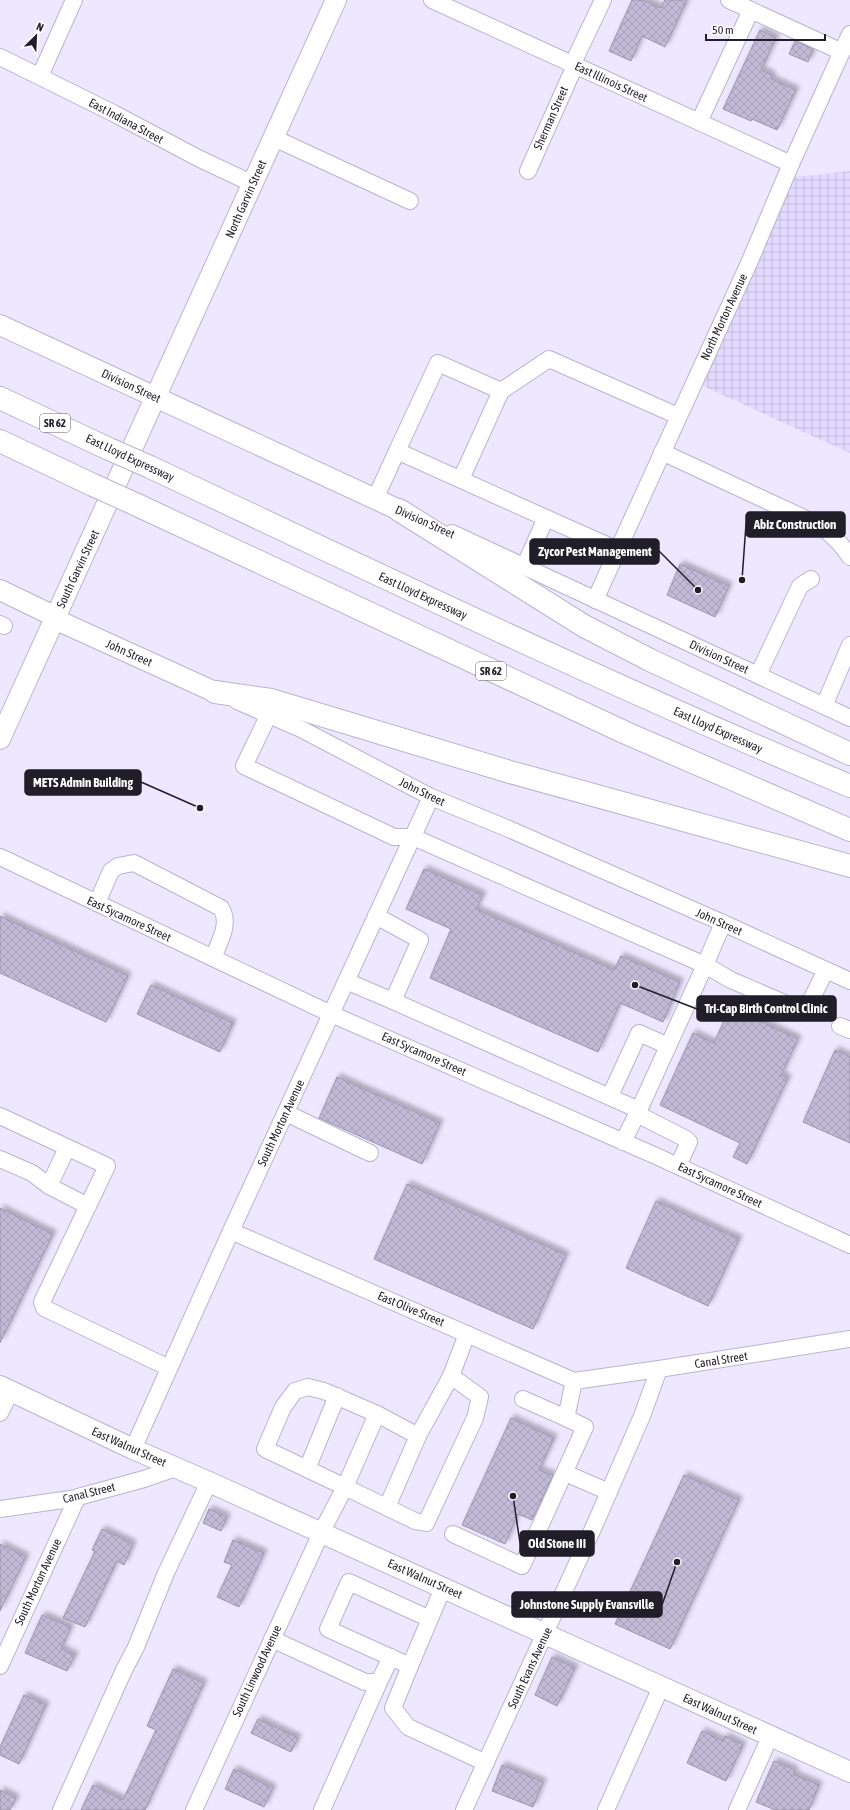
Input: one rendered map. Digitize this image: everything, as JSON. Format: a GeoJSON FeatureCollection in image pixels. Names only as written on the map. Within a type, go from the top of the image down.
{"type":"FeatureCollection","features":[{"type":"Feature","properties":{"kind":"highway","name":"East Lloyd Expressway"},"geometry":{"type":"LineString","coordinates":[[0,398],[150,466],[526,644],[741,740],[850,786]]}},
{"type":"Feature","properties":{"kind":"highway","name":"SR 62"},"geometry":{"type":"LineString","coordinates":[[0,442],[626,733],[850,830]]}},
{"type":"Feature","properties":{"kind":"highway"},"geometry":{"type":"LineString","coordinates":[[399,510],[584,626],[650,660],[850,754]]}},
{"type":"Feature","properties":{"kind":"highway"},"geometry":{"type":"LineString","coordinates":[[215,692],[271,700],[510,772],[850,866]]}},
{"type":"Feature","properties":{"kind":"main road","name":"North Garvin Street"},"geometry":{"type":"LineString","coordinates":[[156,397],[336,0]]}},
{"type":"Feature","properties":{"kind":"main road","name":"Division Street"},"geometry":{"type":"LineString","coordinates":[[0,324],[208,423],[399,510]]}},
{"type":"Feature","properties":{"kind":"main road","name":"South Garvin Street"},"geometry":{"type":"LineString","coordinates":[[0,739],[4,719],[56,617],[156,397]]}},
{"type":"Feature","properties":{"kind":"main road","name":"John Street"},"geometry":{"type":"LineString","coordinates":[[0,590],[56,617],[61,622],[215,692]]}},
{"type":"Feature","properties":{"kind":"main road","name":"East Walnut Street"},"geometry":{"type":"LineString","coordinates":[[5,1389],[133,1450],[209,1482],[850,1772]]}},
{"type":"Feature","properties":{"kind":"street"},"geometry":{"type":"LineString","coordinates":[[40,76],[74,0]]}},
{"type":"Feature","properties":{"kind":"street","name":"East Illinois Street"},"geometry":{"type":"LineString","coordinates":[[432,0],[791,164]]}},
{"type":"Feature","properties":{"kind":"street","name":"Sherman Street"},"geometry":{"type":"LineString","coordinates":[[528,171],[602,0]]}},
{"type":"Feature","properties":{"kind":"street"},"geometry":{"type":"LineString","coordinates":[[729,0],[842,52]]}},
{"type":"Feature","properties":{"kind":"street"},"geometry":{"type":"LineString","coordinates":[[699,122],[751,10]]}},
{"type":"Feature","properties":{"kind":"street","name":"North Morton Avenue"},"geometry":{"type":"LineString","coordinates":[[595,600],[749,263],[791,164],[850,34]]}},
{"type":"Feature","properties":{"kind":"street","name":"East Indiana Street"},"geometry":{"type":"LineString","coordinates":[[0,57],[40,76],[198,158],[253,184]]}},
{"type":"Feature","properties":{"kind":"street"},"geometry":{"type":"LineString","coordinates":[[274,138],[410,201]]}},
{"type":"Feature","properties":{"kind":"street"},"geometry":{"type":"LineString","coordinates":[[461,479],[501,391],[549,359],[678,416]]}},
{"type":"Feature","properties":{"kind":"street"},"geometry":{"type":"LineString","coordinates":[[375,499],[438,363],[501,391]]}},
{"type":"Feature","properties":{"kind":"street"},"geometry":{"type":"LineString","coordinates":[[397,451],[618,550]]}},
{"type":"Feature","properties":{"kind":"street"},"geometry":{"type":"LineString","coordinates":[[662,452],[821,526],[835,537],[850,557]]}},
{"type":"Feature","properties":{"kind":"street","name":"Division Street"},"geometry":{"type":"LineString","coordinates":[[399,510],[433,524],[850,718]]}},
{"type":"Feature","properties":{"kind":"street"},"geometry":{"type":"LineString","coordinates":[[524,567],[546,518]]}},
{"type":"Feature","properties":{"kind":"street"},"geometry":{"type":"LineString","coordinates":[[758,675],[800,586],[811,579]]}},
{"type":"Feature","properties":{"kind":"street"},"geometry":{"type":"LineString","coordinates":[[824,706],[850,645]]}},
{"type":"Feature","properties":{"kind":"street","name":"John Street"},"geometry":{"type":"LineString","coordinates":[[215,692],[269,714],[431,797],[722,923],[850,981]]}},
{"type":"Feature","properties":{"kind":"street"},"geometry":{"type":"LineString","coordinates":[[269,714],[244,766],[394,837],[413,837],[705,964],[731,980],[803,1011],[808,1008],[826,970]]}},
{"type":"Feature","properties":{"kind":"street","name":"South Morton Avenue"},"geometry":{"type":"LineString","coordinates":[[133,1450],[231,1231],[431,797]]}},
{"type":"Feature","properties":{"kind":"street","name":"East Sycamore Street"},"geometry":{"type":"LineString","coordinates":[[0,857],[331,1014],[678,1166],[850,1245]]}},
{"type":"Feature","properties":{"kind":"street"},"geometry":{"type":"LineString","coordinates":[[96,903],[111,871],[118,866],[134,862],[221,908],[225,914],[226,927],[213,958]]}},
{"type":"Feature","properties":{"kind":"street"},"geometry":{"type":"LineString","coordinates":[[376,916],[420,940],[393,1001]]}},
{"type":"Feature","properties":{"kind":"street"},"geometry":{"type":"LineString","coordinates":[[623,1142],[668,1046],[722,923]]}},
{"type":"Feature","properties":{"kind":"street"},"geometry":{"type":"LineString","coordinates":[[346,981],[610,1096],[689,1142],[678,1166]]}},
{"type":"Feature","properties":{"kind":"street"},"geometry":{"type":"LineString","coordinates":[[610,1096],[639,1033],[668,1046]]}},
{"type":"Feature","properties":{"kind":"street"},"geometry":{"type":"LineString","coordinates":[[286,1113],[370,1153]]}},
{"type":"Feature","properties":{"kind":"street"},"geometry":{"type":"LineString","coordinates":[[0,1116],[107,1166],[42,1302],[44,1308],[169,1368]]}},
{"type":"Feature","properties":{"kind":"street"},"geometry":{"type":"LineString","coordinates":[[49,1186],[67,1148]]}},
{"type":"Feature","properties":{"kind":"street"},"geometry":{"type":"LineString","coordinates":[[0,1159],[32,1173],[49,1186],[88,1206]]}},
{"type":"Feature","properties":{"kind":"street","name":"East Olive Street"},"geometry":{"type":"LineString","coordinates":[[231,1231],[574,1380],[592,1378]]}},
{"type":"Feature","properties":{"kind":"street"},"geometry":{"type":"LineString","coordinates":[[387,1507],[418,1436],[450,1376],[467,1334]]}},
{"type":"Feature","properties":{"kind":"street","name":"Canal Street"},"geometry":{"type":"LineString","coordinates":[[592,1378],[850,1340]]}},
{"type":"Feature","properties":{"kind":"street","name":"South Evans Avenue"},"geometry":{"type":"LineString","coordinates":[[464,1810],[546,1634],[609,1492],[642,1416],[659,1369]]}},
{"type":"Feature","properties":{"kind":"street"},"geometry":{"type":"LineString","coordinates":[[418,1436],[377,1414],[337,1396],[308,1387],[296,1391],[283,1407],[265,1449],[415,1521],[426,1523],[475,1418],[480,1397],[450,1376]]}},
{"type":"Feature","properties":{"kind":"street"},"geometry":{"type":"LineString","coordinates":[[566,1418],[574,1380]]}},
{"type":"Feature","properties":{"kind":"street"},"geometry":{"type":"LineString","coordinates":[[0,1413],[5,1389]]}},
{"type":"Feature","properties":{"kind":"street"},"geometry":{"type":"LineString","coordinates":[[307,1469],[337,1396]]}},
{"type":"Feature","properties":{"kind":"street"},"geometry":{"type":"LineString","coordinates":[[453,1534],[522,1566],[585,1427],[523,1399]]}},
{"type":"Feature","properties":{"kind":"street","name":"South Linwood Avenue"},"geometry":{"type":"LineString","coordinates":[[194,1810],[321,1533],[345,1488],[377,1414]]}},
{"type":"Feature","properties":{"kind":"street","name":"Canal Street"},"geometry":{"type":"LineString","coordinates":[[0,1509],[77,1498],[144,1479],[176,1468]]}},
{"type":"Feature","properties":{"kind":"street"},"geometry":{"type":"LineString","coordinates":[[565,1473],[609,1492]]}},
{"type":"Feature","properties":{"kind":"street"},"geometry":{"type":"LineString","coordinates":[[61,1810],[136,1647],[166,1574],[209,1482]]}},
{"type":"Feature","properties":{"kind":"street","name":"South Morton Avenue"},"geometry":{"type":"LineString","coordinates":[[0,1666],[77,1498]]}},
{"type":"Feature","properties":{"kind":"street"},"geometry":{"type":"LineString","coordinates":[[410,1666],[328,1629],[349,1582],[430,1619]]}},
{"type":"Feature","properties":{"kind":"street"},"geometry":{"type":"LineString","coordinates":[[443,1588],[393,1708],[408,1727],[486,1763]]}},
{"type":"Feature","properties":{"kind":"street"},"geometry":{"type":"LineString","coordinates":[[272,1639],[365,1682],[379,1682]]}},
{"type":"Feature","properties":{"kind":"street"},"geometry":{"type":"LineString","coordinates":[[322,1810],[391,1657]]}},
{"type":"Feature","properties":{"kind":"street"},"geometry":{"type":"LineString","coordinates":[[606,1810],[661,1687]]}},
{"type":"Feature","properties":{"kind":"street"},"geometry":{"type":"LineString","coordinates":[[736,1810],[770,1736]]}},
{"type":"Feature","properties":{"kind":"shaded area"},"geometry":{"type":"Polygon","coordinates":[[[850,171],[850,453],[694,382],[785,178],[850,171]]]}},
{"type":"Feature","properties":{"kind":"building"},"geometry":{"type":"Polygon","coordinates":[[[632,0],[642,0],[661,8],[665,0],[687,0],[665,47],[642,36],[631,61],[609,51],[632,0]]]}},
{"type":"Feature","properties":{"kind":"building"},"geometry":{"type":"Polygon","coordinates":[[[760,30],[776,38],[761,70],[772,75],[771,79],[796,90],[777,130],[723,109],[760,30]]]}},
{"type":"Feature","properties":{"kind":"building"},"geometry":{"type":"Polygon","coordinates":[[[795,41],[813,49],[808,62],[789,54],[795,41]]]}},
{"type":"Feature","properties":{"kind":"building"},"geometry":{"type":"Polygon","coordinates":[[[680,564],[729,586],[715,617],[667,595],[680,564]]]}},
{"type":"Feature","properties":{"kind":"building"},"geometry":{"type":"Polygon","coordinates":[[[424,869],[483,895],[476,909],[614,970],[621,956],[680,982],[663,1022],[620,1003],[598,1052],[430,978],[451,929],[406,909],[424,869]]]}},
{"type":"Feature","properties":{"kind":"building"},"geometry":{"type":"Polygon","coordinates":[[[0,916],[128,976],[106,1022],[0,973],[0,916]]]}},
{"type":"Feature","properties":{"kind":"building"},"geometry":{"type":"Polygon","coordinates":[[[151,985],[233,1023],[220,1052],[137,1014],[151,985]]]}},
{"type":"Feature","properties":{"kind":"building"},"geometry":{"type":"Polygon","coordinates":[[[730,1007],[798,1039],[781,1075],[788,1078],[747,1164],[733,1157],[740,1143],[660,1105],[693,1033],[714,1043],[730,1007]]]}},
{"type":"Feature","properties":{"kind":"building"},"geometry":{"type":"Polygon","coordinates":[[[835,1050],[850,1057],[850,1143],[803,1122],[835,1050]]]}},
{"type":"Feature","properties":{"kind":"building"},"geometry":{"type":"Polygon","coordinates":[[[337,1077],[440,1123],[422,1164],[319,1118],[337,1077]]]}},
{"type":"Feature","properties":{"kind":"building"},"geometry":{"type":"Polygon","coordinates":[[[407,1184],[566,1255],[533,1329],[374,1259],[407,1184]]]}},
{"type":"Feature","properties":{"kind":"building"},"geometry":{"type":"Polygon","coordinates":[[[656,1201],[739,1239],[708,1306],[626,1268],[656,1201]]]}},
{"type":"Feature","properties":{"kind":"building"},"geometry":{"type":"Polygon","coordinates":[[[0,1208],[53,1234],[0,1343],[0,1208]]]}},
{"type":"Feature","properties":{"kind":"building"},"geometry":{"type":"Polygon","coordinates":[[[511,1418],[554,1438],[539,1470],[553,1475],[532,1520],[518,1514],[505,1544],[462,1525],[511,1418]]]}},
{"type":"Feature","properties":{"kind":"building"},"geometry":{"type":"Polygon","coordinates":[[[684,1475],[739,1500],[670,1649],[615,1624],[684,1475]]]}},
{"type":"Feature","properties":{"kind":"building"},"geometry":{"type":"Polygon","coordinates":[[[209,1509],[227,1517],[221,1531],[203,1523],[209,1509]]]}},
{"type":"Feature","properties":{"kind":"building"},"geometry":{"type":"Polygon","coordinates":[[[102,1529],[133,1544],[124,1565],[117,1561],[85,1627],[63,1618],[95,1551],[92,1550],[102,1529]]]}},
{"type":"Feature","properties":{"kind":"building"},"geometry":{"type":"Polygon","coordinates":[[[233,1540],[264,1553],[239,1607],[217,1597],[232,1565],[224,1562],[233,1540]]]}},
{"type":"Feature","properties":{"kind":"building"},"geometry":{"type":"Polygon","coordinates":[[[0,1544],[26,1557],[0,1611],[0,1544]]]}},
{"type":"Feature","properties":{"kind":"building"},"geometry":{"type":"Polygon","coordinates":[[[42,1615],[71,1627],[61,1649],[75,1655],[67,1671],[25,1653],[42,1615]]]}},
{"type":"Feature","properties":{"kind":"building"},"geometry":{"type":"Polygon","coordinates":[[[552,1657],[575,1668],[557,1706],[535,1695],[552,1657]]]}},
{"type":"Feature","properties":{"kind":"building"},"geometry":{"type":"Polygon","coordinates":[[[173,1669],[204,1683],[145,1810],[81,1810],[93,1785],[123,1800],[156,1730],[147,1726],[173,1669]]]}},
{"type":"Feature","properties":{"kind":"building"},"geometry":{"type":"Polygon","coordinates":[[[24,1695],[46,1705],[19,1764],[0,1755],[0,1747],[24,1695]]]}},
{"type":"Feature","properties":{"kind":"building"},"geometry":{"type":"Polygon","coordinates":[[[258,1719],[298,1738],[291,1752],[251,1733],[258,1719]]]}},
{"type":"Feature","properties":{"kind":"building"},"geometry":{"type":"Polygon","coordinates":[[[702,1731],[723,1741],[725,1736],[743,1745],[726,1781],[687,1763],[702,1731]]]}},
{"type":"Feature","properties":{"kind":"building"},"geometry":{"type":"Polygon","coordinates":[[[774,1761],[795,1770],[793,1774],[819,1785],[809,1810],[775,1810],[756,1802],[774,1761]]]}},
{"type":"Feature","properties":{"kind":"building"},"geometry":{"type":"Polygon","coordinates":[[[502,1765],[543,1782],[533,1807],[492,1791],[502,1765]]]}},
{"type":"Feature","properties":{"kind":"building"},"geometry":{"type":"Polygon","coordinates":[[[234,1769],[273,1788],[264,1807],[225,1789],[234,1769]]]}},
{"type":"Feature","properties":{"kind":"building"},"geometry":{"type":"Polygon","coordinates":[[[0,1790],[16,1798],[10,1810],[0,1810],[0,1790]]]}},
{"type":"Feature","properties":{"kind":"place","name":"Abiz Construction"},"geometry":{"type":"Point","coordinates":[742,580]}},
{"type":"Feature","properties":{"kind":"place","name":"Zycor Pest Management"},"geometry":{"type":"Point","coordinates":[698,590]}},
{"type":"Feature","properties":{"kind":"place","name":"METS Admin Building"},"geometry":{"type":"Point","coordinates":[200,808]}},
{"type":"Feature","properties":{"kind":"place","name":"Tri-Cap Birth Control Clinic"},"geometry":{"type":"Point","coordinates":[635,985]}},
{"type":"Feature","properties":{"kind":"place","name":"Old Stone III"},"geometry":{"type":"Point","coordinates":[513,1496]}},
{"type":"Feature","properties":{"kind":"place","name":"Johnstone Supply Evansville"},"geometry":{"type":"Point","coordinates":[677,1562]}}]}
